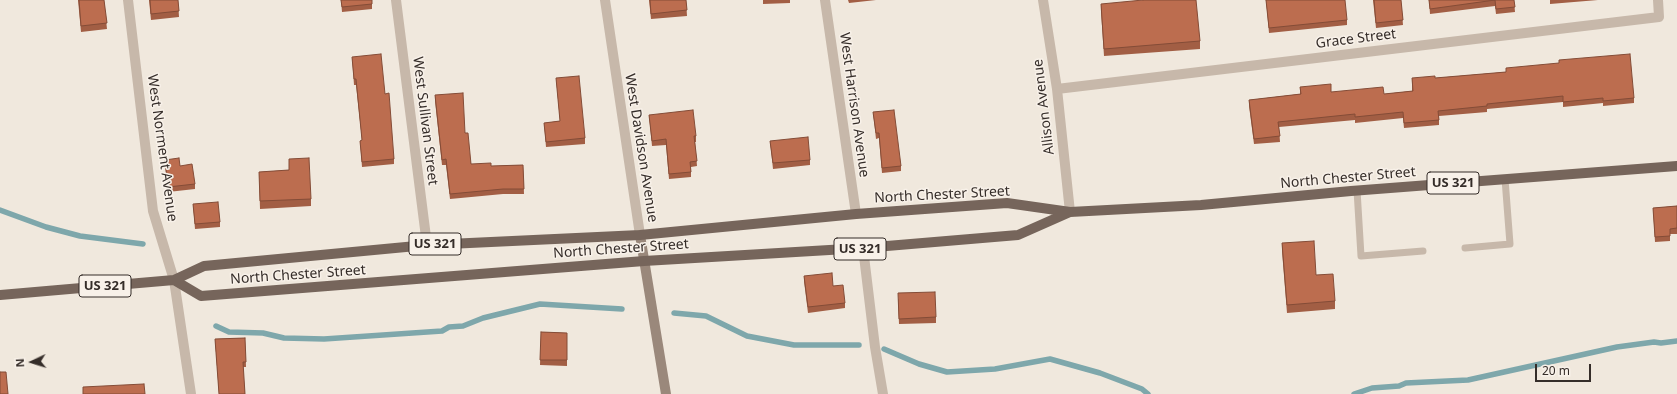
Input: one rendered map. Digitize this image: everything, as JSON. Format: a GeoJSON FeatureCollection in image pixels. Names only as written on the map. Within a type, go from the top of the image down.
{"type":"FeatureCollection","features":[{"type":"Feature","properties":{"kind":"main road","name":"North Chester Street"},"geometry":{"type":"LineString","coordinates":[[0,295],[174,280],[204,266],[427,245],[640,235],[856,214],[1007,203],[1070,212],[1201,205],[1357,190],[1677,166]]}},
{"type":"Feature","properties":{"kind":"main road","name":"North Chester Street"},"geometry":{"type":"LineString","coordinates":[[174,280],[201,296],[644,261],[863,248],[1018,236],[1070,212]]}},
{"type":"Feature","properties":{"kind":"street","name":"West Norment Avenue"},"geometry":{"type":"LineString","coordinates":[[128,0],[153,211],[174,280],[191,394]]}},
{"type":"Feature","properties":{"kind":"street","name":"West Sullivan Street"},"geometry":{"type":"LineString","coordinates":[[396,0],[427,245]]}},
{"type":"Feature","properties":{"kind":"street","name":"West Davidson Avenue"},"geometry":{"type":"LineString","coordinates":[[604,0],[666,394]]}},
{"type":"Feature","properties":{"kind":"street","name":"West Harrison Avenue"},"geometry":{"type":"LineString","coordinates":[[825,0],[856,214]]}},
{"type":"Feature","properties":{"kind":"street","name":"Allison Avenue"},"geometry":{"type":"LineString","coordinates":[[1043,0],[1057,89],[1070,212]]}},
{"type":"Feature","properties":{"kind":"street","name":"Grace Street"},"geometry":{"type":"LineString","coordinates":[[1057,89],[1659,17],[1658,0]]}},
{"type":"Feature","properties":{"kind":"street"},"geometry":{"type":"LineString","coordinates":[[863,248],[875,347],[883,394]]}},
{"type":"Feature","properties":{"kind":"lane"},"geometry":{"type":"LineString","coordinates":[[1465,248],[1510,244],[1505,179]]}},
{"type":"Feature","properties":{"kind":"lane"},"geometry":{"type":"LineString","coordinates":[[1357,190],[1361,256],[1423,251]]}},
{"type":"Feature","properties":{"kind":"building"},"geometry":{"type":"Polygon","coordinates":[[[79,0],[104,0],[107,23],[81,26],[79,0]]]}},
{"type":"Feature","properties":{"kind":"building"},"geometry":{"type":"Polygon","coordinates":[[[150,0],[178,0],[179,11],[151,14],[150,0]]]}},
{"type":"Feature","properties":{"kind":"building"},"geometry":{"type":"Polygon","coordinates":[[[341,0],[372,0],[372,4],[342,7],[341,0]]]}},
{"type":"Feature","properties":{"kind":"building"},"geometry":{"type":"Polygon","coordinates":[[[650,0],[686,0],[687,10],[651,14],[650,0]]]}},
{"type":"Feature","properties":{"kind":"building"},"geometry":{"type":"Polygon","coordinates":[[[1143,0],[1196,0],[1200,41],[1104,49],[1101,4],[1143,0]]]}},
{"type":"Feature","properties":{"kind":"building"},"geometry":{"type":"Polygon","coordinates":[[[1266,0],[1345,0],[1347,20],[1269,28],[1266,0]]]}},
{"type":"Feature","properties":{"kind":"building"},"geometry":{"type":"Polygon","coordinates":[[[1374,0],[1401,0],[1403,20],[1376,23],[1374,0]]]}},
{"type":"Feature","properties":{"kind":"building"},"geometry":{"type":"Polygon","coordinates":[[[1429,0],[1495,0],[1430,9],[1429,0]]]}},
{"type":"Feature","properties":{"kind":"building"},"geometry":{"type":"Polygon","coordinates":[[[1495,0],[1514,0],[1515,7],[1496,9],[1495,0]]]}},
{"type":"Feature","properties":{"kind":"building"},"geometry":{"type":"Polygon","coordinates":[[[381,54],[385,94],[389,93],[394,159],[362,162],[360,141],[362,140],[356,79],[354,79],[352,57],[381,54]]]}},
{"type":"Feature","properties":{"kind":"building"},"geometry":{"type":"Polygon","coordinates":[[[1630,54],[1634,98],[1603,101],[1603,98],[1563,102],[1563,96],[1487,104],[1487,106],[1438,111],[1439,120],[1404,123],[1403,112],[1355,117],[1355,114],[1278,122],[1280,136],[1254,139],[1249,100],[1301,94],[1300,87],[1331,84],[1331,92],[1383,87],[1384,94],[1413,91],[1412,78],[1435,76],[1435,78],[1506,72],[1506,68],[1559,63],[1559,60],[1630,54]]]}},
{"type":"Feature","properties":{"kind":"building"},"geometry":{"type":"Polygon","coordinates":[[[579,76],[585,138],[546,142],[544,123],[560,121],[556,78],[579,76]]]}},
{"type":"Feature","properties":{"kind":"building"},"geometry":{"type":"Polygon","coordinates":[[[463,93],[465,133],[468,133],[471,164],[491,163],[491,166],[523,165],[524,189],[503,189],[450,194],[446,159],[442,160],[435,95],[463,93]]]}},
{"type":"Feature","properties":{"kind":"building"},"geometry":{"type":"Polygon","coordinates":[[[693,110],[697,161],[690,162],[691,172],[669,174],[666,139],[652,141],[649,115],[693,110]]]}},
{"type":"Feature","properties":{"kind":"building"},"geometry":{"type":"Polygon","coordinates":[[[894,110],[901,166],[882,168],[879,133],[876,133],[873,112],[894,110]]]}},
{"type":"Feature","properties":{"kind":"building"},"geometry":{"type":"Polygon","coordinates":[[[808,137],[810,160],[773,163],[770,141],[808,137]]]}},
{"type":"Feature","properties":{"kind":"building"},"geometry":{"type":"Polygon","coordinates":[[[179,158],[180,166],[192,164],[195,184],[168,187],[165,160],[179,158]]]}},
{"type":"Feature","properties":{"kind":"building"},"geometry":{"type":"Polygon","coordinates":[[[309,158],[311,199],[260,201],[259,172],[289,170],[289,159],[309,158]]]}},
{"type":"Feature","properties":{"kind":"building"},"geometry":{"type":"Polygon","coordinates":[[[218,202],[220,222],[195,224],[193,204],[218,202]]]}},
{"type":"Feature","properties":{"kind":"building"},"geometry":{"type":"Polygon","coordinates":[[[1677,206],[1677,228],[1670,229],[1670,236],[1655,237],[1653,208],[1677,206]]]}},
{"type":"Feature","properties":{"kind":"building"},"geometry":{"type":"Polygon","coordinates":[[[1314,241],[1316,275],[1333,274],[1335,301],[1287,305],[1282,243],[1314,241]]]}},
{"type":"Feature","properties":{"kind":"building"},"geometry":{"type":"Polygon","coordinates":[[[832,273],[833,286],[843,285],[845,303],[808,307],[804,276],[832,273]]]}},
{"type":"Feature","properties":{"kind":"building"},"geometry":{"type":"Polygon","coordinates":[[[935,292],[936,317],[899,319],[898,293],[935,292]]]}},
{"type":"Feature","properties":{"kind":"building"},"geometry":{"type":"Polygon","coordinates":[[[541,332],[567,333],[567,360],[540,360],[541,332]]]}},
{"type":"Feature","properties":{"kind":"building"},"geometry":{"type":"Polygon","coordinates":[[[245,338],[246,362],[243,362],[245,394],[219,394],[215,339],[245,338]]]}},
{"type":"Feature","properties":{"kind":"building"},"geometry":{"type":"Polygon","coordinates":[[[0,372],[6,372],[8,394],[0,394],[0,372]]]}},
{"type":"Feature","properties":{"kind":"building"},"geometry":{"type":"Polygon","coordinates":[[[144,384],[145,394],[83,394],[83,387],[144,384]]]}},
{"type":"Feature","properties":{"kind":"waterway"},"geometry":{"type":"LineString","coordinates":[[0,210],[46,227],[80,236],[143,244]]}},
{"type":"Feature","properties":{"kind":"waterway"},"geometry":{"type":"LineString","coordinates":[[216,326],[229,332],[263,333],[284,338],[324,339],[442,331],[449,327],[463,326],[483,318],[540,304],[622,309]]}},
{"type":"Feature","properties":{"kind":"waterway"},"geometry":{"type":"LineString","coordinates":[[674,313],[706,316],[747,336],[794,345],[859,345]]}},
{"type":"Feature","properties":{"kind":"waterway"},"geometry":{"type":"LineString","coordinates":[[1354,394],[1372,388],[1399,386],[1406,383],[1468,380],[1617,347],[1654,342],[1661,343],[1677,341]]}},
{"type":"Feature","properties":{"kind":"waterway"},"geometry":{"type":"LineString","coordinates":[[884,349],[919,364],[947,372],[995,369],[1050,359],[1100,373],[1142,389],[1148,394]]}}]}
